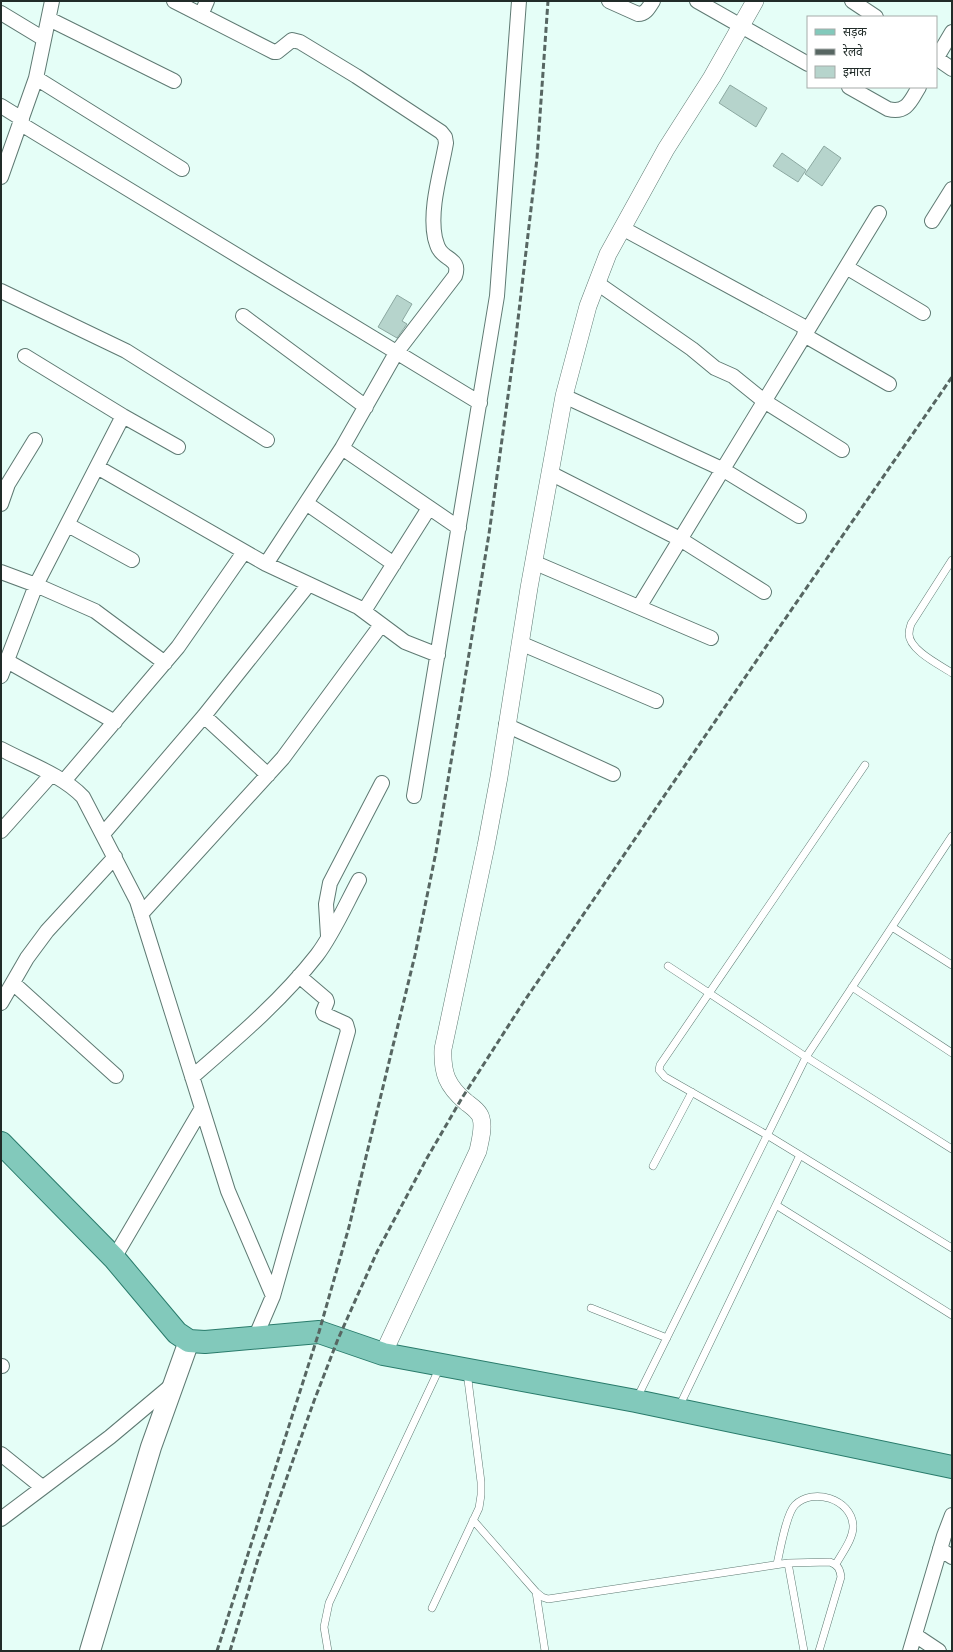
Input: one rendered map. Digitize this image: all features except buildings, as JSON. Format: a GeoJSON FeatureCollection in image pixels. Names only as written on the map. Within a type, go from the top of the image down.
{"type":"FeatureCollection","features":[{"type":"Feature","properties":{"kind":"main road"},"geometry":{"type":"LineString","coordinates":[[1,1143],[114,1258],[177,1333],[190,1340],[205,1342],[319,1332],[383,1354],[677,1409],[952,1467]]}},
{"type":"Feature","properties":{"kind":"main road"},"geometry":{"type":"LineString","coordinates":[[90,1651],[151,1447],[190,1340]]}},
{"type":"Feature","properties":{"kind":"street"},"geometry":{"type":"LineString","coordinates":[[1,177],[22,122],[36,78],[52,1]]}},
{"type":"Feature","properties":{"kind":"street"},"geometry":{"type":"LineString","coordinates":[[174,1],[274,52],[277,52],[292,40],[300,42],[356,76],[441,132],[445,137],[446,143],[433,214],[434,228],[439,249],[453,261],[457,271],[455,276],[396,353],[342,448],[266,564]]}},
{"type":"Feature","properties":{"kind":"street"},"geometry":{"type":"LineString","coordinates":[[201,15],[207,1]]}},
{"type":"Feature","properties":{"kind":"street"},"geometry":{"type":"LineString","coordinates":[[414,796],[497,296],[519,1]]}},
{"type":"Feature","properties":{"kind":"street"},"geometry":{"type":"LineString","coordinates":[[609,1],[638,14],[642,14],[646,11],[653,1]]}},
{"type":"Feature","properties":{"kind":"street"},"geometry":{"type":"LineString","coordinates":[[697,1],[807,63]]}},
{"type":"Feature","properties":{"kind":"street"},"geometry":{"type":"LineString","coordinates":[[383,1354],[478,1151],[482,1129],[481,1118],[475,1109],[462,1098],[446,1078],[442,1061],[443,1048],[486,846],[533,562],[564,396],[588,306],[608,254],[622,228],[666,149],[712,77],[754,1]]}},
{"type":"Feature","properties":{"kind":"street"},"geometry":{"type":"LineString","coordinates":[[860,3],[875,16]]}},
{"type":"Feature","properties":{"kind":"street"},"geometry":{"type":"LineString","coordinates":[[1,13],[44,39]]}},
{"type":"Feature","properties":{"kind":"street"},"geometry":{"type":"LineString","coordinates":[[49,19],[174,81]]}},
{"type":"Feature","properties":{"kind":"street"},"geometry":{"type":"LineString","coordinates":[[937,56],[952,32]]}},
{"type":"Feature","properties":{"kind":"street"},"geometry":{"type":"LineString","coordinates":[[937,59],[952,69]]}},
{"type":"Feature","properties":{"kind":"street"},"geometry":{"type":"LineString","coordinates":[[36,78],[182,169]]}},
{"type":"Feature","properties":{"kind":"street"},"geometry":{"type":"LineString","coordinates":[[851,88],[888,110],[894,111],[901,110],[908,106],[918,88]]}},
{"type":"Feature","properties":{"kind":"street"},"geometry":{"type":"LineString","coordinates":[[1,106],[22,122],[396,353],[480,403]]}},
{"type":"Feature","properties":{"kind":"street"},"geometry":{"type":"LineString","coordinates":[[932,221],[952,189]]}},
{"type":"Feature","properties":{"kind":"street"},"geometry":{"type":"LineString","coordinates":[[639,607],[879,213]]}},
{"type":"Feature","properties":{"kind":"street"},"geometry":{"type":"LineString","coordinates":[[622,228],[806,332],[889,384]]}},
{"type":"Feature","properties":{"kind":"street"},"geometry":{"type":"LineString","coordinates":[[846,267],[923,313]]}},
{"type":"Feature","properties":{"kind":"street"},"geometry":{"type":"LineString","coordinates":[[597,283],[692,349],[715,368],[733,376],[764,401],[842,450]]}},
{"type":"Feature","properties":{"kind":"street"},"geometry":{"type":"LineString","coordinates":[[1,291],[126,351],[267,440]]}},
{"type":"Feature","properties":{"kind":"street"},"geometry":{"type":"LineString","coordinates":[[243,316],[366,407]]}},
{"type":"Feature","properties":{"kind":"street"},"geometry":{"type":"LineString","coordinates":[[25,356],[123,416],[178,447]]}},
{"type":"Feature","properties":{"kind":"street"},"geometry":{"type":"LineString","coordinates":[[564,396],[722,469],[799,516]]}},
{"type":"Feature","properties":{"kind":"street"},"geometry":{"type":"LineString","coordinates":[[1,676],[36,585],[123,416]]}},
{"type":"Feature","properties":{"kind":"street"},"geometry":{"type":"LineString","coordinates":[[1,504],[4,482],[35,440]]}},
{"type":"Feature","properties":{"kind":"street"},"geometry":{"type":"LineString","coordinates":[[342,448],[459,528]]}},
{"type":"Feature","properties":{"kind":"street"},"geometry":{"type":"LineString","coordinates":[[97,467],[266,564],[364,611],[409,644],[438,654]]}},
{"type":"Feature","properties":{"kind":"street"},"geometry":{"type":"LineString","coordinates":[[550,473],[680,539],[764,592]]}},
{"type":"Feature","properties":{"kind":"street"},"geometry":{"type":"LineString","coordinates":[[306,503],[394,564]]}},
{"type":"Feature","properties":{"kind":"street"},"geometry":{"type":"LineString","coordinates":[[364,611],[429,508]]}},
{"type":"Feature","properties":{"kind":"street"},"geometry":{"type":"LineString","coordinates":[[68,525],[132,560]]}},
{"type":"Feature","properties":{"kind":"street"},"geometry":{"type":"LineString","coordinates":[[64,781],[165,663],[195,625],[244,552]]}},
{"type":"Feature","properties":{"kind":"street"},"geometry":{"type":"LineString","coordinates":[[533,562],[711,638]]}},
{"type":"Feature","properties":{"kind":"street"},"geometry":{"type":"LineString","coordinates":[[1,572],[36,585],[95,611],[165,663]]}},
{"type":"Feature","properties":{"kind":"street"},"geometry":{"type":"LineString","coordinates":[[103,834],[204,716],[308,584]]}},
{"type":"Feature","properties":{"kind":"street"},"geometry":{"type":"LineString","coordinates":[[141,914],[283,758],[382,625]]}},
{"type":"Feature","properties":{"kind":"street"},"geometry":{"type":"LineString","coordinates":[[520,643],[656,701]]}},
{"type":"Feature","properties":{"kind":"street"},"geometry":{"type":"LineString","coordinates":[[7,661],[115,722]]}},
{"type":"Feature","properties":{"kind":"street"},"geometry":{"type":"LineString","coordinates":[[204,716],[268,775]]}},
{"type":"Feature","properties":{"kind":"street"},"geometry":{"type":"LineString","coordinates":[[506,725],[612,774]]}},
{"type":"Feature","properties":{"kind":"street"},"geometry":{"type":"LineString","coordinates":[[1,749],[64,781],[74,788],[82,797],[133,891],[232,1201],[273,1296]]}},
{"type":"Feature","properties":{"kind":"street"},"geometry":{"type":"LineString","coordinates":[[1,831],[51,775]]}},
{"type":"Feature","properties":{"kind":"street"},"geometry":{"type":"LineString","coordinates":[[328,936],[326,904],[330,883],[382,783]]}},
{"type":"Feature","properties":{"kind":"street"},"geometry":{"type":"LineString","coordinates":[[1,1003],[27,958],[47,931],[115,858]]}},
{"type":"Feature","properties":{"kind":"street"},"geometry":{"type":"LineString","coordinates":[[192,1077],[261,1017],[317,955],[359,880]]}},
{"type":"Feature","properties":{"kind":"street"},"geometry":{"type":"LineString","coordinates":[[255,1338],[273,1296],[348,1028],[343,1021],[324,1014],[323,1012],[327,1002],[326,999],[299,976]]}},
{"type":"Feature","properties":{"kind":"street"},"geometry":{"type":"LineString","coordinates":[[13,982],[116,1076]]}},
{"type":"Feature","properties":{"kind":"street"},"geometry":{"type":"LineString","coordinates":[[114,1258],[202,1108]]}},
{"type":"Feature","properties":{"kind":"street"},"geometry":{"type":"LineString","coordinates":[[1,1519],[110,1437],[173,1384]]}},
{"type":"Feature","properties":{"kind":"street"},"geometry":{"type":"LineString","coordinates":[[1,1454],[42,1487]]}},
{"type":"Feature","properties":{"kind":"street"},"geometry":{"type":"LineString","coordinates":[[910,1651],[940,1549],[952,1515]]}},
{"type":"Feature","properties":{"kind":"street"},"geometry":{"type":"LineString","coordinates":[[940,1549],[952,1557]]}},
{"type":"Feature","properties":{"kind":"street"},"geometry":{"type":"LineString","coordinates":[[915,1635],[940,1651]]}},
{"type":"Feature","properties":{"kind":"lane"},"geometry":{"type":"LineString","coordinates":[[952,560],[911,624],[909,634],[912,643],[918,650],[952,673]]}},
{"type":"Feature","properties":{"kind":"lane"},"geometry":{"type":"LineString","coordinates":[[865,765],[710,994],[660,1065],[659,1070],[661,1074],[768,1135],[952,1248]]}},
{"type":"Feature","properties":{"kind":"lane"},"geometry":{"type":"LineString","coordinates":[[636,1401],[806,1058],[952,836]]}},
{"type":"Feature","properties":{"kind":"lane"},"geometry":{"type":"LineString","coordinates":[[892,927],[952,964]]}},
{"type":"Feature","properties":{"kind":"lane"},"geometry":{"type":"LineString","coordinates":[[668,966],[806,1058],[952,1149]]}},
{"type":"Feature","properties":{"kind":"lane"},"geometry":{"type":"LineString","coordinates":[[852,987],[952,1053]]}},
{"type":"Feature","properties":{"kind":"lane"},"geometry":{"type":"LineString","coordinates":[[653,1166],[692,1092]]}},
{"type":"Feature","properties":{"kind":"lane"},"geometry":{"type":"LineString","coordinates":[[677,1409],[800,1155]]}},
{"type":"Feature","properties":{"kind":"lane"},"geometry":{"type":"LineString","coordinates":[[776,1205],[952,1316]]}},
{"type":"Feature","properties":{"kind":"lane"},"geometry":{"type":"LineString","coordinates":[[592,1308],[667,1338]]}},
{"type":"Feature","properties":{"kind":"lane"},"geometry":{"type":"LineString","coordinates":[[328,1651],[324,1627],[329,1603],[440,1365]]}},
{"type":"Feature","properties":{"kind":"lane"},"geometry":{"type":"LineString","coordinates":[[432,1608],[479,1508],[481,1495],[481,1482],[466,1370]]}},
{"type":"Feature","properties":{"kind":"lane"},"geometry":{"type":"LineString","coordinates":[[777,1564],[789,1516],[794,1506],[805,1498],[821,1496],[836,1501],[849,1513],[853,1525],[850,1538],[836,1564]]}},
{"type":"Feature","properties":{"kind":"lane"},"geometry":{"type":"LineString","coordinates":[[473,1520],[536,1592],[548,1600],[788,1562],[830,1562],[836,1564],[840,1570],[841,1577],[819,1651]]}},
{"type":"Feature","properties":{"kind":"lane"},"geometry":{"type":"LineString","coordinates":[[788,1562],[804,1651]]}},
{"type":"Feature","properties":{"kind":"lane"},"geometry":{"type":"LineString","coordinates":[[536,1592],[545,1651]]}},
{"type":"Feature","properties":{"kind":"railway"},"geometry":{"type":"LineString","coordinates":[[217,1651],[319,1332],[349,1227],[415,955],[436,852],[489,534],[515,345],[537,158],[548,1]]}},
{"type":"Feature","properties":{"kind":"railway"},"geometry":{"type":"LineString","coordinates":[[230,1651],[259,1556],[314,1401],[338,1339],[377,1252],[427,1158],[462,1098],[523,1003],[952,377]]}}]}
